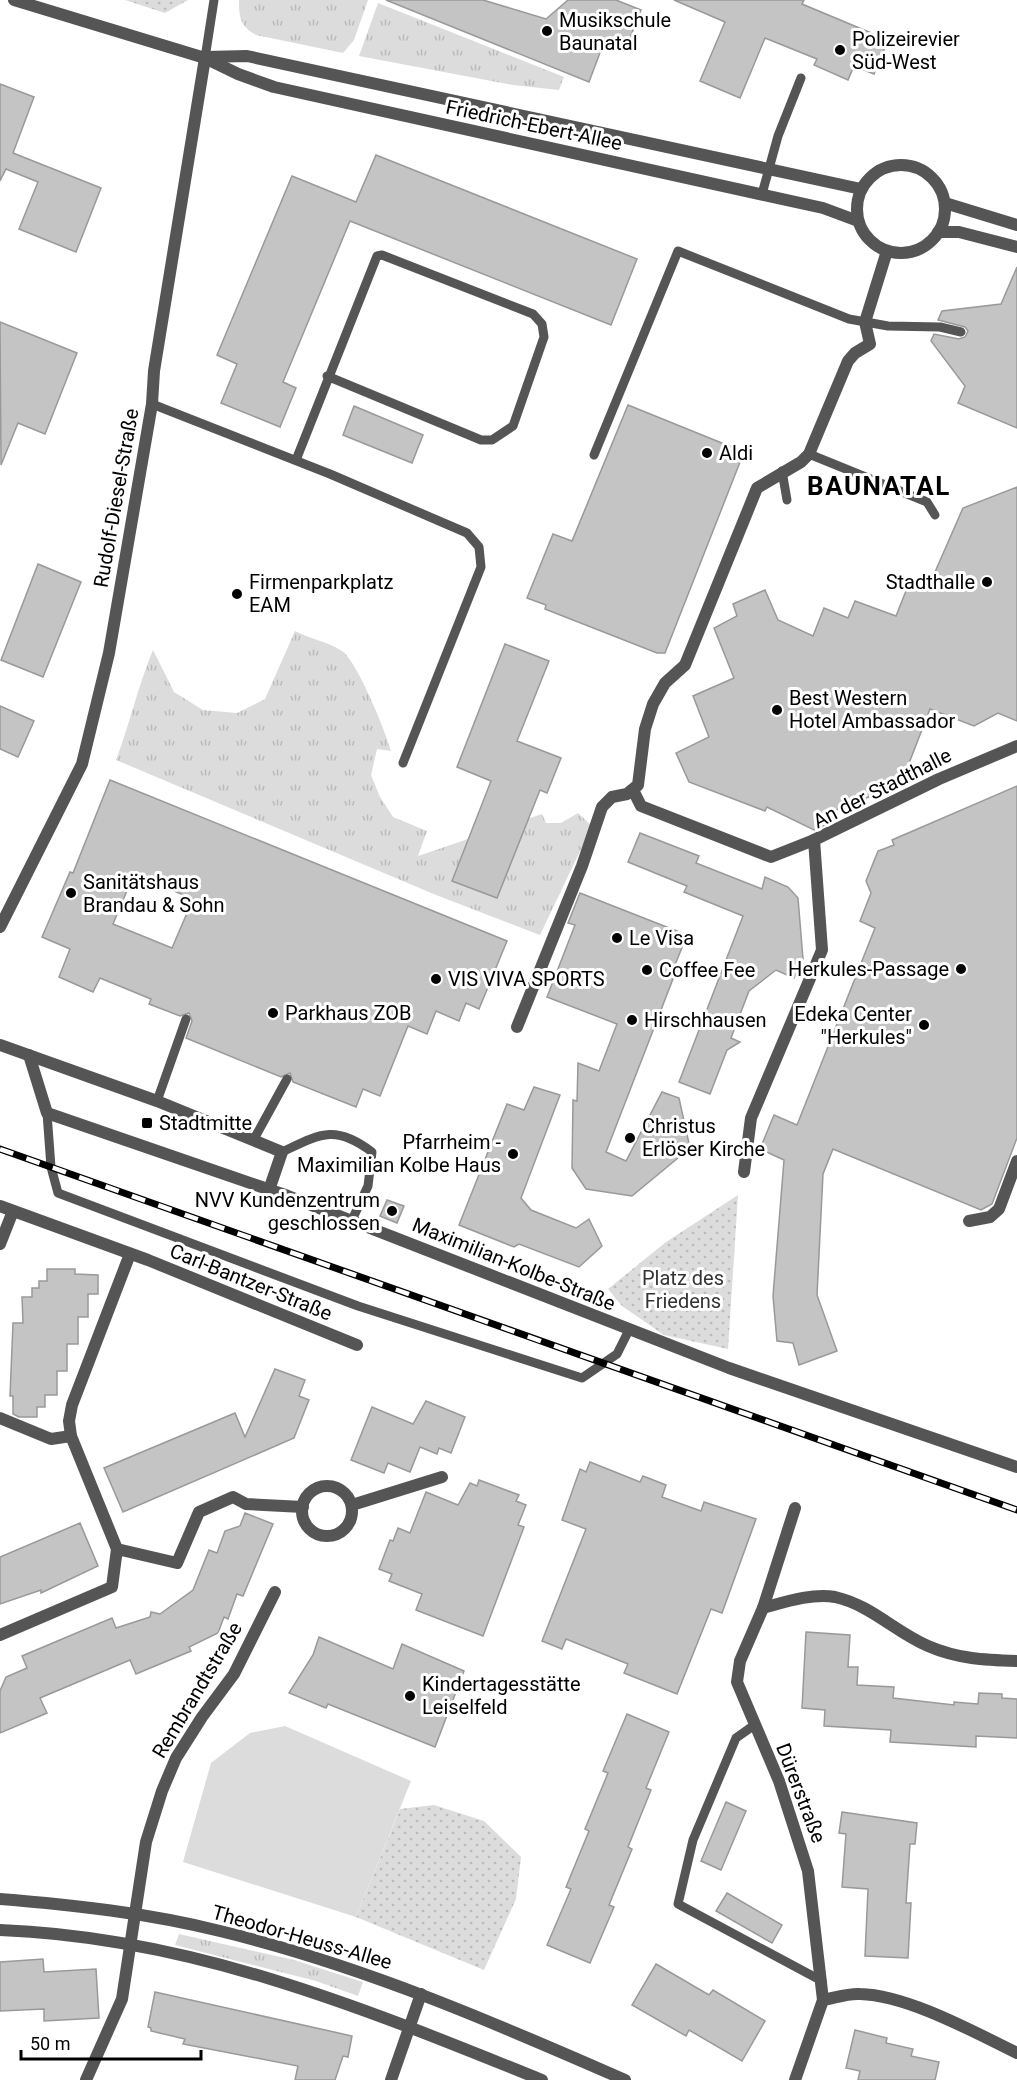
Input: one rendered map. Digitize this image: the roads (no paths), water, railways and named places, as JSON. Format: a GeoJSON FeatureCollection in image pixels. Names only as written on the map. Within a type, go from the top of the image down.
{"type":"FeatureCollection","features":[{"type":"Feature","properties":{"kind":"street","name":"Friedrich-Ebert-Allee"},"geometry":{"type":"LineString","coordinates":[[14,0],[205,57],[238,74],[274,87],[823,207],[858,221]]}},
{"type":"Feature","properties":{"kind":"street","name":"Friedrich-Ebert-Allee"},"geometry":{"type":"LineString","coordinates":[[205,57],[247,56],[861,189]]}},
{"type":"Feature","properties":{"kind":"street","name":"Rudolf-Diesel-Straße"},"geometry":{"type":"LineString","coordinates":[[0,927],[82,764],[109,652],[152,404],[156,362],[205,57]]}},
{"type":"Feature","properties":{"kind":"street"},"geometry":{"type":"LineString","coordinates":[[907,165],[918,168],[936,182],[945,203],[944,218],[938,232],[923,249],[901,254],[869,241],[858,221],[857,199],[861,189],[873,175],[888,166],[907,165]]}},
{"type":"Feature","properties":{"kind":"street"},"geometry":{"type":"LineString","coordinates":[[945,203],[1017,225]]}},
{"type":"Feature","properties":{"kind":"street"},"geometry":{"type":"LineString","coordinates":[[938,232],[959,232],[1017,248]]}},
{"type":"Feature","properties":{"kind":"street"},"geometry":{"type":"LineString","coordinates":[[517,1027],[582,866],[602,807],[612,797],[639,785],[645,729],[653,704],[665,683],[685,665],[757,488],[782,471],[801,462],[809,454],[848,361],[855,352],[870,345],[865,322],[887,250]]}},
{"type":"Feature","properties":{"kind":"street","name":"An der Stadthalle"},"geometry":{"type":"LineString","coordinates":[[744,1172],[751,1119],[822,950],[814,840],[939,779],[1017,746]]}},
{"type":"Feature","properties":{"kind":"street"},"geometry":{"type":"LineString","coordinates":[[633,789],[641,806],[771,857],[814,840]]}},
{"type":"Feature","properties":{"kind":"street"},"geometry":{"type":"LineString","coordinates":[[0,1045],[157,1101],[282,1152],[269,1190]]}},
{"type":"Feature","properties":{"kind":"street"},"geometry":{"type":"LineString","coordinates":[[29,1055],[47,1113]]}},
{"type":"Feature","properties":{"kind":"street","name":"Maximilian-Kolbe-Straße"},"geometry":{"type":"LineString","coordinates":[[47,1113],[352,1220],[629,1330],[1017,1467]]}},
{"type":"Feature","properties":{"kind":"street"},"geometry":{"type":"LineString","coordinates":[[969,1221],[990,1217],[999,1209],[1017,1161]]}},
{"type":"Feature","properties":{"kind":"street","name":"Carl-Bantzer-Straße"},"geometry":{"type":"LineString","coordinates":[[0,1206],[130,1254],[357,1345]]}},
{"type":"Feature","properties":{"kind":"street"},"geometry":{"type":"LineString","coordinates":[[0,1244],[13,1211]]}},
{"type":"Feature","properties":{"kind":"street"},"geometry":{"type":"LineString","coordinates":[[0,1635],[112,1587],[114,1543],[71,1436],[69,1421],[72,1405],[130,1254]]}},
{"type":"Feature","properties":{"kind":"street"},"geometry":{"type":"LineString","coordinates":[[0,1419],[51,1438],[71,1436]]}},
{"type":"Feature","properties":{"kind":"street"},"geometry":{"type":"LineString","coordinates":[[352,1505],[442,1477]]}},
{"type":"Feature","properties":{"kind":"street"},"geometry":{"type":"LineString","coordinates":[[321,1486],[343,1491],[352,1505],[353,1513],[347,1528],[341,1533],[325,1536],[317,1534],[306,1524],[303,1507],[309,1494],[321,1486]]}},
{"type":"Feature","properties":{"kind":"street"},"geometry":{"type":"LineString","coordinates":[[114,1543],[177,1563],[199,1512],[233,1497],[246,1503],[303,1507]]}},
{"type":"Feature","properties":{"kind":"street","name":"Dürerstraße"},"geometry":{"type":"LineString","coordinates":[[795,1508],[763,1608],[740,1661],[736,1682],[753,1726],[779,1781],[808,1871],[823,2000],[795,2080]]}},
{"type":"Feature","properties":{"kind":"street","name":"Rembrandtstraße"},"geometry":{"type":"LineString","coordinates":[[134,1915],[146,1842],[176,1758],[202,1717],[234,1674],[275,1592]]}},
{"type":"Feature","properties":{"kind":"street"},"geometry":{"type":"LineString","coordinates":[[763,1608],[800,1598],[834,1597],[872,1610],[926,1645],[965,1659],[1017,1661]]}},
{"type":"Feature","properties":{"kind":"street","name":"Theodor-Heuss-Allee"},"geometry":{"type":"LineString","coordinates":[[0,1899],[82,1906],[217,1930],[273,1945],[421,1994],[625,2080]]}},
{"type":"Feature","properties":{"kind":"street"},"geometry":{"type":"LineString","coordinates":[[86,2080],[122,1999],[134,1915]]}},
{"type":"Feature","properties":{"kind":"street"},"geometry":{"type":"LineString","coordinates":[[0,1930],[64,1933],[131,1944],[255,1974],[340,2000],[542,2080]]}},
{"type":"Feature","properties":{"kind":"street"},"geometry":{"type":"LineString","coordinates":[[391,2080],[421,1994]]}},
{"type":"Feature","properties":{"kind":"street"},"geometry":{"type":"LineString","coordinates":[[823,2000],[859,1994],[892,1998],[972,2031],[1017,2053]]}},
{"type":"Feature","properties":{"kind":"lane"},"geometry":{"type":"LineString","coordinates":[[205,57],[214,0]]}},
{"type":"Feature","properties":{"kind":"lane"},"geometry":{"type":"LineString","coordinates":[[762,194],[778,136],[801,78]]}},
{"type":"Feature","properties":{"kind":"lane"},"geometry":{"type":"LineString","coordinates":[[594,455],[678,251],[838,315],[865,322],[905,327],[940,327],[962,332]]}},
{"type":"Feature","properties":{"kind":"lane"},"geometry":{"type":"LineString","coordinates":[[296,460],[327,376],[376,256],[382,255],[533,314],[542,324],[544,337],[513,426],[492,440],[481,440],[327,376]]}},
{"type":"Feature","properties":{"kind":"lane"},"geometry":{"type":"LineString","coordinates":[[152,404],[296,460],[467,532],[479,547],[481,567],[403,764]]}},
{"type":"Feature","properties":{"kind":"lane"},"geometry":{"type":"LineString","coordinates":[[809,454],[927,502],[935,515]]}},
{"type":"Feature","properties":{"kind":"lane"},"geometry":{"type":"LineString","coordinates":[[782,471],[787,500]]}},
{"type":"Feature","properties":{"kind":"lane"},"geometry":{"type":"LineString","coordinates":[[157,1101],[186,1019]]}},
{"type":"Feature","properties":{"kind":"lane"},"geometry":{"type":"LineString","coordinates":[[254,1139],[287,1079]]}},
{"type":"Feature","properties":{"kind":"lane"},"geometry":{"type":"LineString","coordinates":[[47,1113],[51,1167],[58,1192],[226,1257],[358,1306],[582,1378],[617,1354],[629,1330]]}},
{"type":"Feature","properties":{"kind":"lane"},"geometry":{"type":"LineString","coordinates":[[282,1152],[321,1134],[355,1139],[372,1152],[368,1186],[352,1220]]}},
{"type":"Feature","properties":{"kind":"lane"},"geometry":{"type":"LineString","coordinates":[[753,1726],[736,1738],[693,1840],[678,1904],[822,1981]]}},
{"type":"Feature","properties":{"kind":"railway"},"geometry":{"type":"LineString","coordinates":[[0,1149],[1017,1510]]}},
{"type":"Feature","properties":{"kind":"place","name":"Musikschule Baunatal"},"geometry":{"type":"Point","coordinates":[547,31]}},
{"type":"Feature","properties":{"kind":"place","name":"Polizeirevier Süd-West"},"geometry":{"type":"Point","coordinates":[840,50]}},
{"type":"Feature","properties":{"kind":"place","name":"Aldi"},"geometry":{"type":"Point","coordinates":[707,453]}},
{"type":"Feature","properties":{"kind":"place","name":"Stadthalle"},"geometry":{"type":"Point","coordinates":[987,582]}},
{"type":"Feature","properties":{"kind":"place","name":"Firmenparkplatz EAM"},"geometry":{"type":"Point","coordinates":[237,594]}},
{"type":"Feature","properties":{"kind":"place","name":"Best Western Hotel Ambassador"},"geometry":{"type":"Point","coordinates":[777,710]}},
{"type":"Feature","properties":{"kind":"place","name":"Sanitätshaus Brandau & Sohn"},"geometry":{"type":"Point","coordinates":[71,893]}},
{"type":"Feature","properties":{"kind":"place","name":"Le Visa"},"geometry":{"type":"Point","coordinates":[617,938]}},
{"type":"Feature","properties":{"kind":"place","name":"Herkules-Passage"},"geometry":{"type":"Point","coordinates":[961,969]}},
{"type":"Feature","properties":{"kind":"place","name":"Coffee Fee"},"geometry":{"type":"Point","coordinates":[647,970]}},
{"type":"Feature","properties":{"kind":"place","name":"VIS VIVA SPORTS"},"geometry":{"type":"Point","coordinates":[436,979]}},
{"type":"Feature","properties":{"kind":"place","name":"Parkhaus ZOB"},"geometry":{"type":"Point","coordinates":[273,1013]}},
{"type":"Feature","properties":{"kind":"place","name":"Hirschhausen"},"geometry":{"type":"Point","coordinates":[632,1020]}},
{"type":"Feature","properties":{"kind":"place","name":"Edeka Center \"Herkules\""},"geometry":{"type":"Point","coordinates":[924,1025]}},
{"type":"Feature","properties":{"kind":"place","name":"Stadtmitte"},"geometry":{"type":"Point","coordinates":[147,1123]}},
{"type":"Feature","properties":{"kind":"place","name":"Christus Erlöser Kirche"},"geometry":{"type":"Point","coordinates":[630,1138]}},
{"type":"Feature","properties":{"kind":"place","name":"Pfarrheim - Maximilian Kolbe Haus"},"geometry":{"type":"Point","coordinates":[513,1154]}},
{"type":"Feature","properties":{"kind":"place","name":"NVV Kundenzentrum geschlossen"},"geometry":{"type":"Point","coordinates":[392,1211]}},
{"type":"Feature","properties":{"kind":"place","name":"Kindertagesstätte Leiselfeld"},"geometry":{"type":"Point","coordinates":[410,1696]}},
{"type":"Feature","properties":{"kind":"district","name":"BAUNATAL"},"geometry":{"type":"Point","coordinates":[879,486]}},
{"type":"Feature","properties":{"kind":"park label","name":"Platz des Friedens"},"geometry":{"type":"Point","coordinates":[683,1290]}}]}
